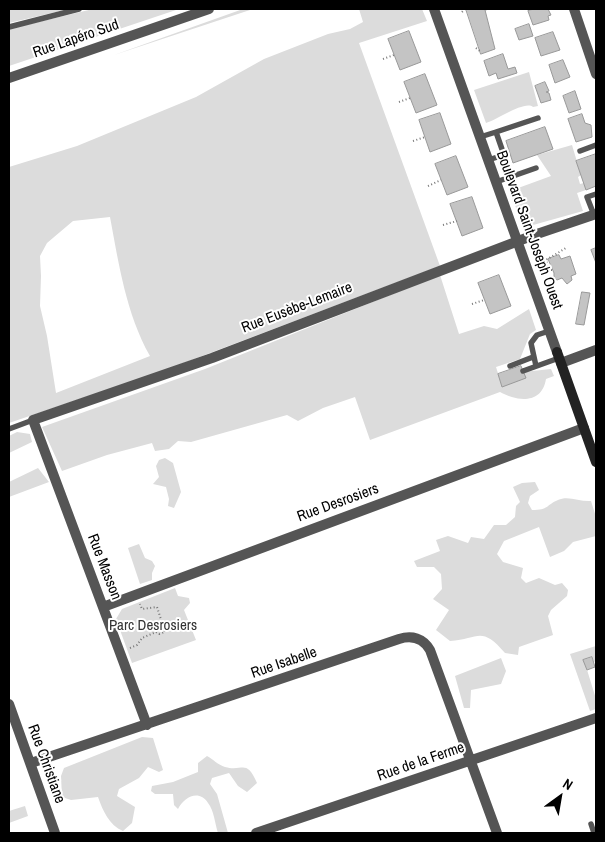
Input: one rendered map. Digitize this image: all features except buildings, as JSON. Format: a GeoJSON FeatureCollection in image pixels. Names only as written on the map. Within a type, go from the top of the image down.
{"type":"FeatureCollection","features":[{"type":"Feature","properties":{"kind":"main road","name":"Boulevard Saint-Joseph Ouest"},"geometry":{"type":"LineString","coordinates":[[559,358],[596,462]]}},
{"type":"Feature","properties":{"kind":"street","name":"Rue Lapéro Sud"},"geometry":{"type":"LineString","coordinates":[[9,78],[194,11],[209,9]]}},
{"type":"Feature","properties":{"kind":"street","name":"Boulevard Saint-Joseph Ouest"},"geometry":{"type":"LineString","coordinates":[[434,9],[559,358]]}},
{"type":"Feature","properties":{"kind":"street"},"geometry":{"type":"LineString","coordinates":[[574,9],[596,74]]}},
{"type":"Feature","properties":{"kind":"street","name":"Rue Eusèbe-Lemaire"},"geometry":{"type":"LineString","coordinates":[[33,420],[150,380],[329,311],[491,253],[517,241],[595,215]]}},
{"type":"Feature","properties":{"kind":"street"},"geometry":{"type":"LineString","coordinates":[[559,358],[596,350]]}},
{"type":"Feature","properties":{"kind":"street","name":"Rue Masson"},"geometry":{"type":"LineString","coordinates":[[33,420],[147,725]]}},
{"type":"Feature","properties":{"kind":"street","name":"Rue Desrosiers"},"geometry":{"type":"LineString","coordinates":[[103,606],[584,428]]}},
{"type":"Feature","properties":{"kind":"street","name":"Rue Isabelle"},"geometry":{"type":"LineString","coordinates":[[31,763],[400,639],[412,637],[421,640],[430,650],[472,761]]}},
{"type":"Feature","properties":{"kind":"street","name":"Rue Christiane"},"geometry":{"type":"LineString","coordinates":[[9,704],[55,833]]}},
{"type":"Feature","properties":{"kind":"street","name":"Rue de la Ferme"},"geometry":{"type":"LineString","coordinates":[[256,833],[596,718]]}},
{"type":"Feature","properties":{"kind":"street"},"geometry":{"type":"LineString","coordinates":[[472,761],[497,833]]}},
{"type":"Feature","properties":{"kind":"lane"},"geometry":{"type":"LineString","coordinates":[[9,27],[79,9]]}},
{"type":"Feature","properties":{"kind":"lane"},"geometry":{"type":"LineString","coordinates":[[480,137],[538,118]]}},
{"type":"Feature","properties":{"kind":"lane"},"geometry":{"type":"LineString","coordinates":[[488,160],[504,155],[504,146],[496,132]]}},
{"type":"Feature","properties":{"kind":"lane"},"geometry":{"type":"LineString","coordinates":[[580,151],[596,146]]}},
{"type":"Feature","properties":{"kind":"lane"},"geometry":{"type":"LineString","coordinates":[[496,182],[536,168]]}},
{"type":"Feature","properties":{"kind":"lane"},"geometry":{"type":"LineString","coordinates":[[595,215],[587,197],[596,194]]}},
{"type":"Feature","properties":{"kind":"lane"},"geometry":{"type":"LineString","coordinates":[[536,366],[530,348],[533,338],[549,331]]}},
{"type":"Feature","properties":{"kind":"lane"},"geometry":{"type":"LineString","coordinates":[[510,366],[533,357]]}},
{"type":"Feature","properties":{"kind":"lane"},"geometry":{"type":"LineString","coordinates":[[523,371],[559,358]]}},
{"type":"Feature","properties":{"kind":"lane","name":"Rue Eusèbe-Lemaire"},"geometry":{"type":"LineString","coordinates":[[9,429],[33,420]]}},
{"type":"Feature","properties":{"kind":"lane"},"geometry":{"type":"LineString","coordinates":[[591,824],[594,833]]}},
{"type":"Feature","properties":{"kind":"path"},"geometry":{"type":"LineString","coordinates":[[462,12],[465,9]]}},
{"type":"Feature","properties":{"kind":"path"},"geometry":{"type":"LineString","coordinates":[[476,48],[480,52]]}},
{"type":"Feature","properties":{"kind":"path"},"geometry":{"type":"LineString","coordinates":[[383,59],[394,55]]}},
{"type":"Feature","properties":{"kind":"path"},"geometry":{"type":"LineString","coordinates":[[398,102],[410,98]]}},
{"type":"Feature","properties":{"kind":"path"},"geometry":{"type":"LineString","coordinates":[[412,141],[425,137]]}},
{"type":"Feature","properties":{"kind":"path"},"geometry":{"type":"LineString","coordinates":[[428,186],[441,180]]}},
{"type":"Feature","properties":{"kind":"path"},"geometry":{"type":"LineString","coordinates":[[442,225],[457,221]]}},
{"type":"Feature","properties":{"kind":"path"},"geometry":{"type":"LineString","coordinates":[[552,270],[549,270],[546,260],[566,248]]}},
{"type":"Feature","properties":{"kind":"path"},"geometry":{"type":"LineString","coordinates":[[472,304],[484,300]]}},
{"type":"Feature","properties":{"kind":"path"},"geometry":{"type":"LineString","coordinates":[[120,652],[137,646],[142,638],[156,632],[159,634],[165,632],[157,607],[142,609],[140,602]]}},
{"type":"Feature","properties":{"kind":"green space"},"geometry":{"type":"Polygon","coordinates":[[[9,9],[69,9],[9,23],[9,9]]]}},
{"type":"Feature","properties":{"kind":"green space"},"geometry":{"type":"Polygon","coordinates":[[[93,9],[179,9],[9,66],[9,29],[93,9]]]}},
{"type":"Feature","properties":{"kind":"green space"},"geometry":{"type":"Polygon","coordinates":[[[243,9],[253,9],[114,55],[243,9]]]}},
{"type":"Feature","properties":{"kind":"green space"},"geometry":{"type":"Polygon","coordinates":[[[359,9],[422,9],[427,21],[359,43],[440,266],[165,370],[9,423],[9,167],[77,146],[196,97],[264,59],[328,34],[350,29],[363,22],[359,9]],[[110,217],[73,221],[47,243],[40,256],[40,306],[56,393],[150,356],[129,306],[110,217]]]}},
{"type":"Feature","properties":{"kind":"green space"},"geometry":{"type":"Polygon","coordinates":[[[529,72],[538,106],[524,106],[486,123],[474,90],[529,72]]]}},
{"type":"Feature","properties":{"kind":"green space"},"geometry":{"type":"Polygon","coordinates":[[[572,145],[581,175],[578,177],[580,184],[584,183],[586,190],[577,193],[583,211],[526,227],[521,222],[510,191],[551,176],[537,155],[572,145]]]}},
{"type":"Feature","properties":{"kind":"green space"},"geometry":{"type":"Polygon","coordinates":[[[440,275],[459,334],[484,326],[497,329],[529,309],[536,330],[530,334],[520,359],[496,367],[502,386],[525,378],[523,372],[551,369],[554,376],[546,379],[540,393],[528,399],[521,399],[500,392],[370,440],[355,397],[323,408],[298,421],[287,415],[191,442],[178,441],[169,449],[155,451],[152,443],[107,455],[62,471],[42,427],[205,369],[440,275]]]}},
{"type":"Feature","properties":{"kind":"green space"},"geometry":{"type":"Polygon","coordinates":[[[17,432],[30,434],[32,442],[9,453],[9,436],[17,432]]]}},
{"type":"Feature","properties":{"kind":"green space"},"geometry":{"type":"Polygon","coordinates":[[[165,458],[173,463],[181,492],[174,508],[168,506],[169,499],[166,487],[153,484],[159,477],[156,466],[159,460],[165,458]]]}},
{"type":"Feature","properties":{"kind":"green space"},"geometry":{"type":"Polygon","coordinates":[[[38,468],[49,482],[9,497],[9,482],[38,468]]]}},
{"type":"Feature","properties":{"kind":"green space"},"geometry":{"type":"Polygon","coordinates":[[[535,482],[539,490],[530,496],[528,503],[532,510],[545,508],[554,502],[570,498],[591,501],[596,517],[596,536],[573,542],[564,551],[550,557],[539,527],[504,541],[497,554],[503,562],[523,568],[521,578],[526,583],[539,578],[555,585],[562,583],[568,590],[567,596],[551,610],[548,616],[553,635],[519,647],[518,655],[505,653],[497,644],[485,636],[450,641],[436,630],[449,610],[433,599],[442,589],[441,574],[434,567],[417,567],[414,561],[440,551],[436,540],[448,536],[468,543],[471,537],[484,539],[494,525],[506,525],[515,517],[516,506],[520,502],[513,487],[522,483],[535,482]]]}},
{"type":"Feature","properties":{"kind":"green space"},"geometry":{"type":"Polygon","coordinates":[[[139,544],[145,558],[152,561],[155,566],[152,580],[140,584],[128,548],[139,544]]]}},
{"type":"Feature","properties":{"kind":"green space","name":"Parc Desrosiers"},"geometry":{"type":"Polygon","coordinates":[[[175,588],[178,596],[189,598],[190,603],[184,610],[196,640],[132,663],[116,619],[122,609],[175,588]]]}},
{"type":"Feature","properties":{"kind":"green space"},"geometry":{"type":"Polygon","coordinates":[[[596,646],[596,661],[594,662],[592,657],[584,660],[596,699],[596,709],[590,711],[570,654],[596,646]]]}},
{"type":"Feature","properties":{"kind":"green space"},"geometry":{"type":"Polygon","coordinates":[[[501,658],[506,671],[501,684],[471,690],[470,708],[464,708],[455,676],[501,658]]]}},
{"type":"Feature","properties":{"kind":"green space"},"geometry":{"type":"Polygon","coordinates":[[[142,737],[153,738],[163,770],[159,772],[148,767],[139,778],[119,789],[117,796],[135,807],[132,823],[123,831],[110,821],[98,797],[71,800],[62,797],[61,776],[64,768],[142,737]]]}},
{"type":"Feature","properties":{"kind":"green space"},"geometry":{"type":"Polygon","coordinates":[[[207,756],[225,767],[247,768],[257,783],[247,792],[238,786],[229,773],[212,778],[210,784],[217,794],[228,833],[218,833],[210,806],[200,796],[188,798],[178,809],[174,805],[173,794],[155,794],[151,791],[152,786],[173,782],[198,772],[198,763],[207,756]]]}},
{"type":"Feature","properties":{"kind":"green space"},"geometry":{"type":"Polygon","coordinates":[[[25,806],[28,816],[9,823],[9,811],[25,806]]]}}]}
